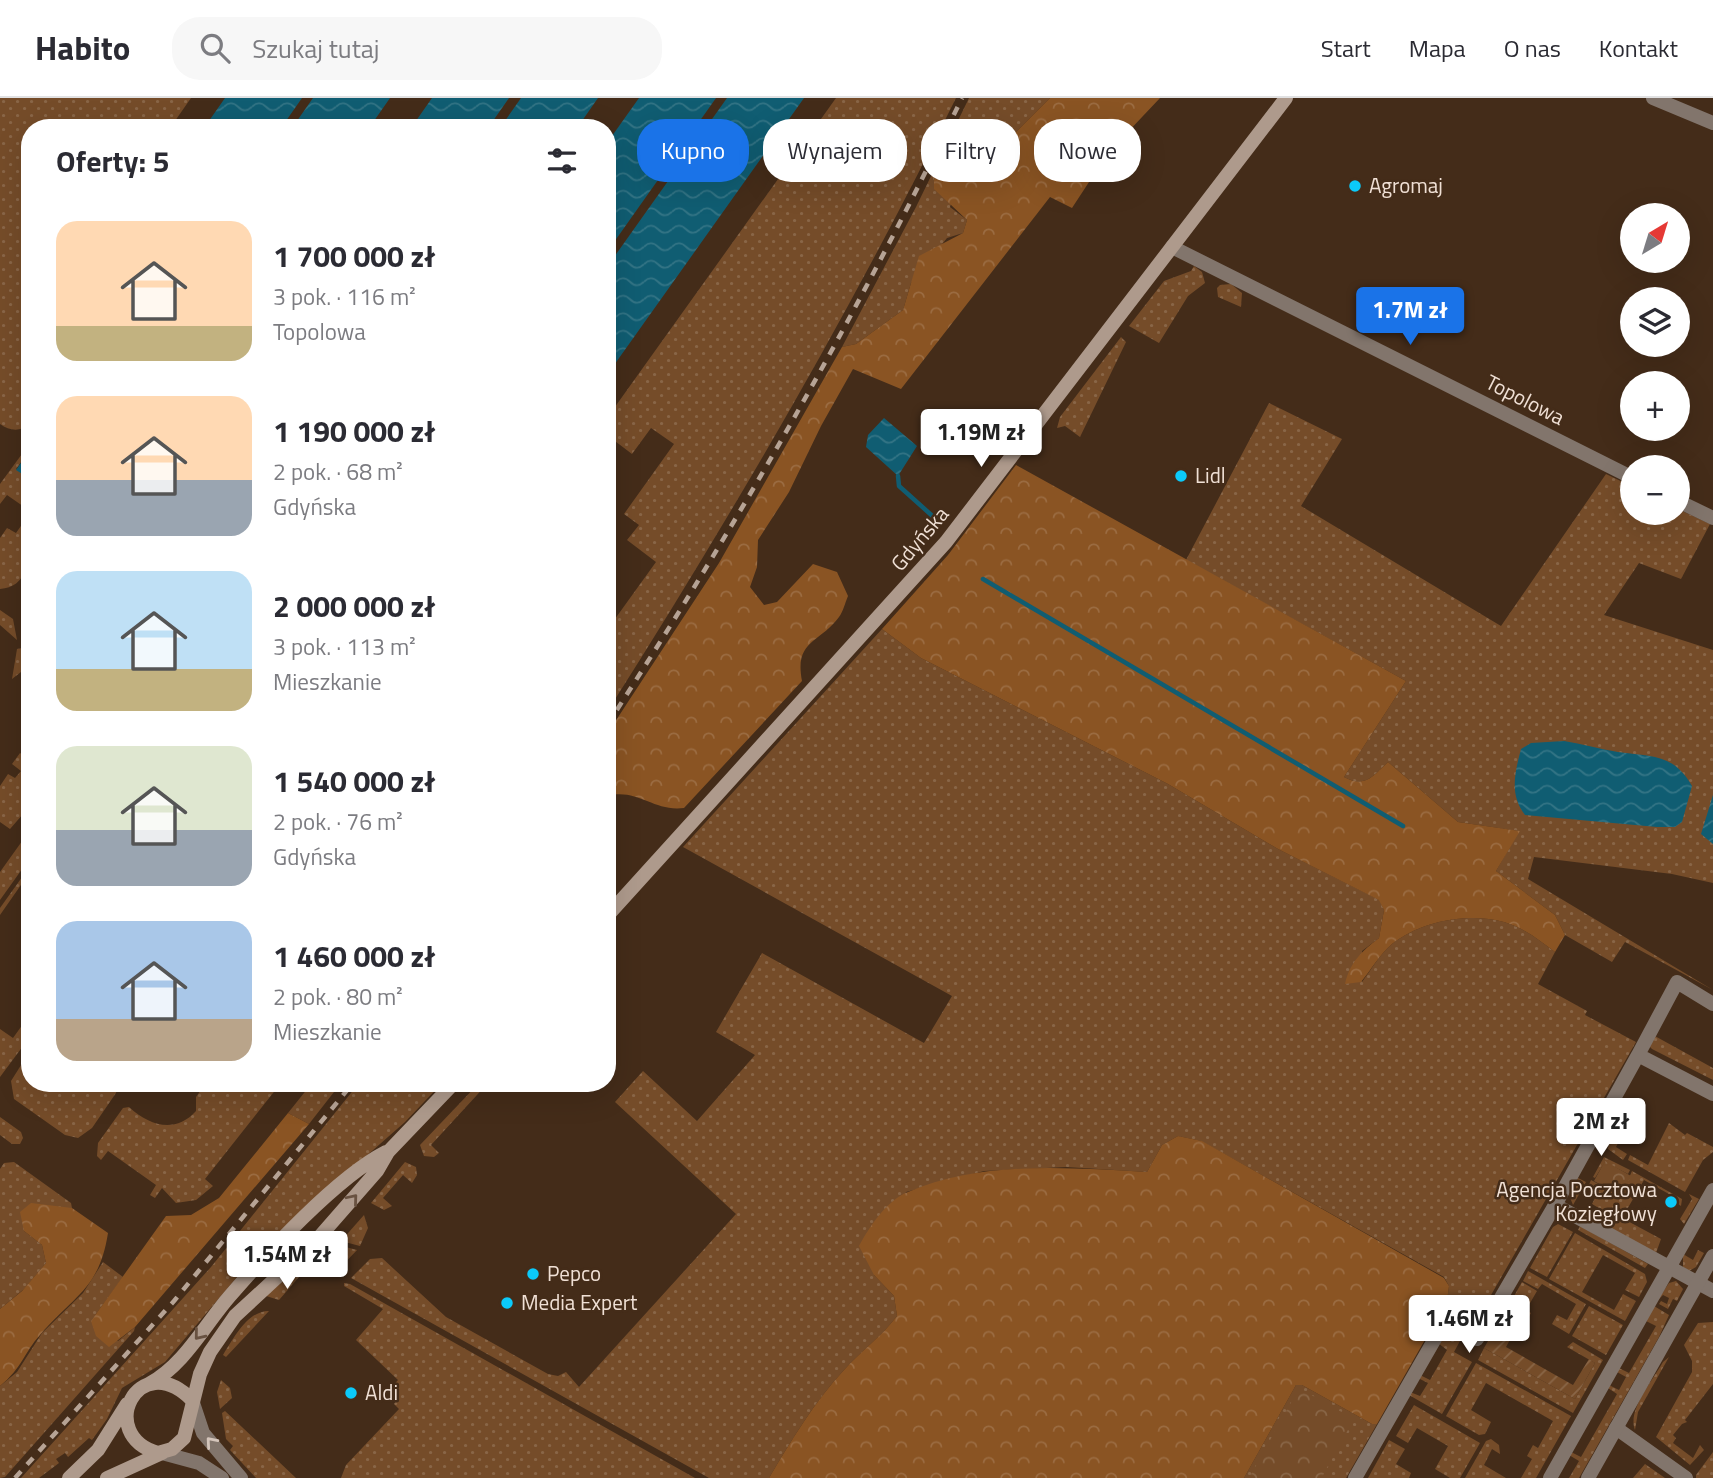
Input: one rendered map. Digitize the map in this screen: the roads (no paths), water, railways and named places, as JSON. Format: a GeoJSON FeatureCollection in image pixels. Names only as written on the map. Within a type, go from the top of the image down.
{"type":"FeatureCollection","features":[{"type":"Feature","properties":{"kind":"main road","name":"Gdyńska"},"geometry":{"type":"LineString","coordinates":[[616,906],[924,568],[1286,98]]}},
{"type":"Feature","properties":{"kind":"main road"},"geometry":{"type":"LineString","coordinates":[[107,1478],[162,1453],[184,1438],[190,1425],[192,1400],[210,1352],[235,1316],[314,1243],[377,1171],[388,1152],[445,1092]]}},
{"type":"Feature","properties":{"kind":"main road"},"geometry":{"type":"LineString","coordinates":[[69,1478],[98,1450],[134,1394],[171,1367],[229,1297],[311,1212],[368,1161],[388,1152]]}},
{"type":"Feature","properties":{"kind":"main road"},"geometry":{"type":"LineString","coordinates":[[134,1394],[154,1384],[168,1384],[179,1388],[192,1400]]}},
{"type":"Feature","properties":{"kind":"main road"},"geometry":{"type":"LineString","coordinates":[[134,1394],[128,1420],[133,1436],[150,1451],[162,1453]]}},
{"type":"Feature","properties":{"kind":"street"},"geometry":{"type":"LineString","coordinates":[[1653,98],[1713,123]]}},
{"type":"Feature","properties":{"kind":"street","name":"Topolowa"},"geometry":{"type":"LineString","coordinates":[[1172,247],[1620,471]]}},
{"type":"Feature","properties":{"kind":"street"},"geometry":{"type":"LineString","coordinates":[[1690,507],[1713,518]]}},
{"type":"Feature","properties":{"kind":"street"},"geometry":{"type":"LineString","coordinates":[[1355,1478],[1444,1323],[1477,1339],[1555,1205],[1677,982],[1713,1003]]}},
{"type":"Feature","properties":{"kind":"street"},"geometry":{"type":"LineString","coordinates":[[1638,1055],[1713,1094]]}},
{"type":"Feature","properties":{"kind":"street"},"geometry":{"type":"LineString","coordinates":[[1550,1478],[1713,1190]]}},
{"type":"Feature","properties":{"kind":"street"},"geometry":{"type":"LineString","coordinates":[[1555,1205],[1713,1291]]}},
{"type":"Feature","properties":{"kind":"street"},"geometry":{"type":"LineString","coordinates":[[1588,1478],[1713,1256]]}},
{"type":"Feature","properties":{"kind":"street"},"geometry":{"type":"LineString","coordinates":[[192,1400],[203,1433],[241,1478]]}},
{"type":"Feature","properties":{"kind":"street"},"geometry":{"type":"LineString","coordinates":[[1616,1428],[1686,1478]]}},
{"type":"Feature","properties":{"kind":"street"},"geometry":{"type":"LineString","coordinates":[[162,1453],[199,1463],[222,1478]]}},
{"type":"Feature","properties":{"kind":"water"},"geometry":{"type":"Polygon","coordinates":[[[225,98],[302,98],[287,119],[210,119],[225,98]]]}},
{"type":"Feature","properties":{"kind":"water"},"geometry":{"type":"Polygon","coordinates":[[[313,98],[390,98],[375,119],[298,119],[313,98]]]}},
{"type":"Feature","properties":{"kind":"water"},"geometry":{"type":"Polygon","coordinates":[[[432,98],[509,98],[494,119],[417,119],[432,98]]]}},
{"type":"Feature","properties":{"kind":"water"},"geometry":{"type":"Polygon","coordinates":[[[521,98],[598,98],[583,119],[506,119],[521,98]]]}},
{"type":"Feature","properties":{"kind":"water"},"geometry":{"type":"Polygon","coordinates":[[[639,98],[716,98],[701,119],[637,119],[637,182],[657,182],[616,239],[616,130],[639,98]]]}},
{"type":"Feature","properties":{"kind":"water"},"geometry":{"type":"Polygon","coordinates":[[[727,98],[804,98],[789,119],[763,119],[763,156],[749,175],[749,119],[712,119],[727,98]]]}},
{"type":"Feature","properties":{"kind":"water"},"geometry":{"type":"Polygon","coordinates":[[[667,182],[744,182],[616,362],[616,254],[667,182]]]}},
{"type":"Feature","properties":{"kind":"water"},"geometry":{"type":"Polygon","coordinates":[[[884,418],[917,446],[898,476],[866,447],[868,435],[884,418]]]}},
{"type":"Feature","properties":{"kind":"water"},"geometry":{"type":"Polygon","coordinates":[[[1564,741],[1651,756],[1677,767],[1692,786],[1682,822],[1675,827],[1657,827],[1525,815],[1515,791],[1515,775],[1521,749],[1531,743],[1564,741]]]}},
{"type":"Feature","properties":{"kind":"water"},"geometry":{"type":"Polygon","coordinates":[[[1713,795],[1713,844],[1701,834],[1713,795]]]}},
{"type":"Feature","properties":{"kind":"waterway"},"geometry":{"type":"LineString","coordinates":[[898,476],[899,486],[938,521]]}},
{"type":"Feature","properties":{"kind":"waterway"},"geometry":{"type":"LineString","coordinates":[[983,579],[1403,826]]}},
{"type":"Feature","properties":{"kind":"railway"},"geometry":{"type":"LineString","coordinates":[[616,711],[703,573],[794,418],[881,259],[962,98]]}},
{"type":"Feature","properties":{"kind":"railway"},"geometry":{"type":"LineString","coordinates":[[15,1478],[174,1301],[346,1092]]}},
{"type":"Feature","properties":{"kind":"place","name":"Agromaj"},"geometry":{"type":"Point","coordinates":[1355,186]}},
{"type":"Feature","properties":{"kind":"place","name":"Lidl"},"geometry":{"type":"Point","coordinates":[1181,476]}},
{"type":"Feature","properties":{"kind":"place","name":"Agencja Pocztowa Koziegłowy"},"geometry":{"type":"Point","coordinates":[1671,1202]}},
{"type":"Feature","properties":{"kind":"place","name":"Pepco"},"geometry":{"type":"Point","coordinates":[533,1274]}},
{"type":"Feature","properties":{"kind":"place","name":"Media Expert"},"geometry":{"type":"Point","coordinates":[507,1303]}},
{"type":"Feature","properties":{"kind":"place","name":"Aldi"},"geometry":{"type":"Point","coordinates":[351,1393]}}]}
